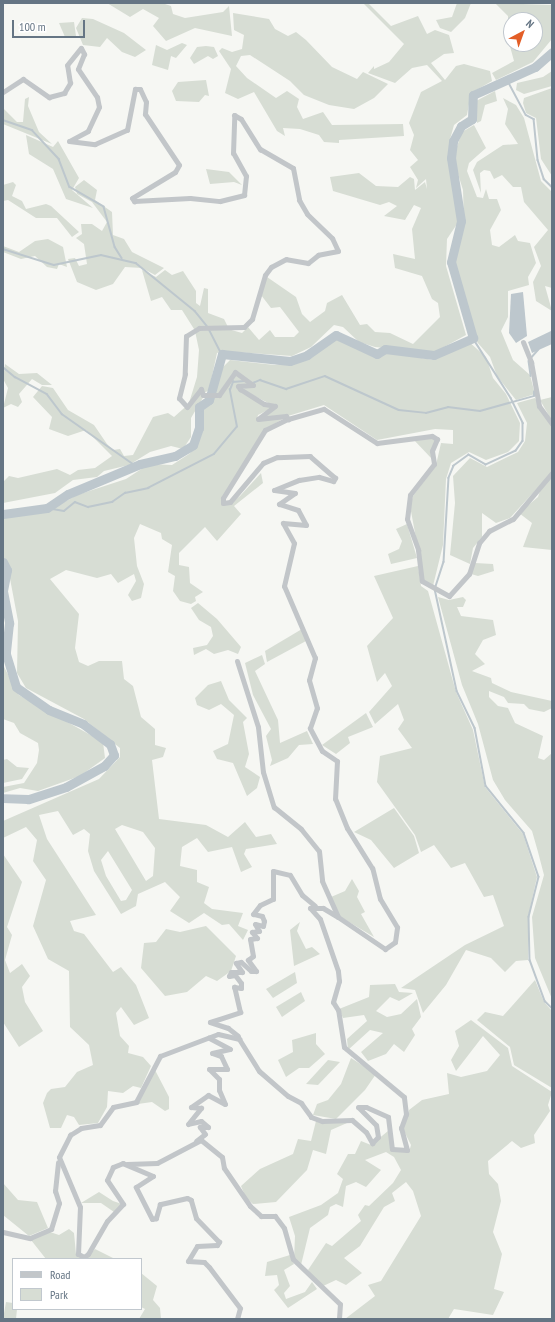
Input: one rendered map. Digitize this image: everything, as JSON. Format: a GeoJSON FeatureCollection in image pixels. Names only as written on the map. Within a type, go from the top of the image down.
{"type":"FeatureCollection","features":[{"type":"Feature","properties":{"kind":"street"},"geometry":{"type":"LineString","coordinates":[[3,92],[23,79],[49,96],[64,93],[70,83],[67,65],[81,48],[84,54],[78,69],[97,97],[99,107],[88,131],[69,141],[95,144],[127,130],[135,89],[140,90],[146,102],[145,114],[179,165],[175,172],[132,198],[134,201],[190,198],[220,201],[244,195],[246,176],[233,153],[234,116],[241,119],[260,149],[293,168],[299,200],[307,214],[332,238],[338,251],[318,255],[305,264],[286,259],[271,267],[265,275],[252,319],[244,327],[199,328],[186,336],[185,374],[179,398],[187,407],[200,394],[198,390],[203,394],[218,395],[235,372],[254,385],[238,386],[240,389],[264,404],[275,406],[258,419],[286,416],[288,419]]}},
{"type":"Feature","properties":{"kind":"street"},"geometry":{"type":"LineString","coordinates":[[523,342],[531,362],[539,406],[552,424]]}},
{"type":"Feature","properties":{"kind":"street"},"geometry":{"type":"LineString","coordinates":[[315,906],[310,908],[320,919],[338,972],[339,981],[333,1002],[338,1010],[344,1047],[404,1097],[406,1114],[401,1128],[407,1150],[392,1149],[388,1117],[366,1107],[358,1107],[376,1125],[378,1137],[372,1143],[366,1132],[352,1120],[322,1121],[311,1117],[301,1103],[288,1096],[259,1071],[239,1039],[228,1028],[210,1022],[240,1012],[234,987],[241,988],[240,983],[236,975],[229,976],[231,972],[242,972],[243,969],[236,963],[241,962],[251,971],[256,971],[248,960],[253,956],[250,939],[256,938],[252,932],[259,931],[255,924],[263,926],[264,921],[262,916],[253,914],[260,905],[273,899],[273,870],[290,874],[302,894],[315,906],[338,917],[385,949],[395,942],[397,927],[380,899],[372,868],[347,828],[335,799],[336,761],[322,751],[310,728],[317,708],[309,680],[315,658],[284,586],[294,543],[283,523],[306,525],[298,510],[279,504],[294,493],[274,490],[299,480],[319,477],[333,481],[335,478],[310,456],[277,457],[263,463],[230,502],[223,503],[265,430],[288,419],[324,409],[377,443],[422,434],[437,439],[432,451],[434,464],[410,495],[408,508],[422,581],[428,587],[449,596],[469,574],[479,543],[489,531],[513,519],[552,473]]}},
{"type":"Feature","properties":{"kind":"street"},"geometry":{"type":"LineString","coordinates":[[237,661],[258,727],[263,772],[274,807],[301,829],[319,852],[322,881],[338,917]]}},
{"type":"Feature","properties":{"kind":"street"},"geometry":{"type":"LineString","coordinates":[[3,1232],[30,1238],[51,1229],[59,1203],[55,1191],[59,1157],[70,1135],[81,1128],[100,1124],[114,1107],[136,1102],[156,1059],[209,1038],[226,1034],[239,1039]]}},
{"type":"Feature","properties":{"kind":"street"},"geometry":{"type":"LineString","coordinates":[[193,1145],[205,1134],[200,1127],[208,1126],[201,1121],[188,1124],[201,1108],[191,1107],[208,1095],[225,1104],[219,1090],[219,1079],[209,1069],[227,1069],[221,1056],[212,1053],[230,1049],[209,1038]]}},
{"type":"Feature","properties":{"kind":"street"},"geometry":{"type":"LineString","coordinates":[[59,1157],[80,1207],[76,1246],[78,1254],[84,1257],[107,1221],[123,1204],[108,1180],[113,1167],[123,1164],[143,1166],[157,1163],[201,1140],[222,1156],[224,1168],[244,1199],[261,1216],[275,1216],[284,1228],[293,1259],[340,1304],[339,1319]]}},
{"type":"Feature","properties":{"kind":"street"},"geometry":{"type":"LineString","coordinates":[[123,1164],[153,1176],[136,1187],[152,1219],[156,1218],[160,1204],[187,1198],[190,1200],[196,1218],[219,1242],[217,1245],[196,1246],[188,1261],[204,1262],[209,1267],[240,1308],[237,1319]]}},
{"type":"Feature","properties":{"kind":"green space"},"geometry":{"type":"Polygon","coordinates":[[[107,3],[162,3],[171,6],[173,14],[185,18],[223,12],[229,6],[232,36],[195,28],[166,41],[153,26],[159,18],[143,9],[130,17],[107,3]]]}},
{"type":"Feature","properties":{"kind":"green space"},"geometry":{"type":"Polygon","coordinates":[[[363,3],[368,3],[391,26],[418,16],[427,34],[435,30],[449,35],[454,53],[444,54],[431,63],[445,80],[456,66],[464,64],[490,71],[492,81],[471,93],[467,115],[454,125],[449,143],[459,221],[447,239],[446,266],[466,335],[433,353],[375,347],[359,342],[343,327],[334,325],[311,347],[292,356],[222,351],[217,353],[209,390],[189,403],[197,377],[199,350],[195,331],[228,329],[242,333],[248,327],[259,340],[270,330],[275,337],[294,337],[299,332],[280,307],[271,308],[261,295],[267,277],[296,297],[302,314],[310,322],[325,311],[327,303],[342,295],[360,325],[367,324],[375,332],[390,333],[413,344],[440,317],[438,303],[432,299],[422,276],[395,268],[393,254],[415,259],[412,229],[421,208],[414,205],[405,220],[384,216],[397,206],[389,202],[380,205],[333,191],[330,177],[359,173],[376,186],[398,187],[410,177],[414,179],[415,190],[425,182],[427,189],[426,179],[416,188],[418,180],[410,167],[418,160],[410,150],[414,135],[409,123],[421,92],[442,81],[427,65],[412,68],[395,83],[368,73],[374,66],[374,69],[389,62],[404,44],[363,3]]]}},
{"type":"Feature","properties":{"kind":"green space"},"geometry":{"type":"Polygon","coordinates":[[[457,3],[471,3],[465,18],[451,32],[440,28],[436,20],[452,17],[457,3]]]}},
{"type":"Feature","properties":{"kind":"green space"},"geometry":{"type":"Polygon","coordinates":[[[495,3],[552,5],[552,39],[543,50],[543,12],[504,12],[495,3]]]}},
{"type":"Feature","properties":{"kind":"green space"},"geometry":{"type":"Polygon","coordinates":[[[233,13],[269,19],[275,29],[288,36],[296,32],[306,40],[332,67],[357,79],[363,72],[388,84],[374,98],[354,109],[329,105],[304,95],[290,81],[250,55],[241,56],[236,66],[247,78],[276,98],[287,91],[299,99],[297,107],[303,119],[323,112],[332,125],[403,124],[404,136],[339,140],[339,143],[324,142],[319,135],[300,129],[283,128],[285,136],[277,131],[254,92],[238,99],[225,93],[231,69],[219,51],[222,48],[232,52],[242,49],[244,35],[234,30],[233,13]]]}},
{"type":"Feature","properties":{"kind":"green space"},"geometry":{"type":"Polygon","coordinates":[[[82,18],[93,19],[124,33],[146,50],[135,57],[122,52],[107,38],[100,47],[83,45],[76,28],[82,18]]]}},
{"type":"Feature","properties":{"kind":"green space"},"geometry":{"type":"Polygon","coordinates":[[[74,22],[76,36],[65,37],[59,23],[74,22]]]}},
{"type":"Feature","properties":{"kind":"green space"},"geometry":{"type":"Polygon","coordinates":[[[182,43],[187,45],[176,58],[171,56],[168,70],[152,65],[156,45],[167,50],[182,43]]]}},
{"type":"Feature","properties":{"kind":"green space"},"geometry":{"type":"Polygon","coordinates":[[[197,47],[214,47],[218,56],[213,59],[208,56],[194,64],[190,58],[197,47]]]}},
{"type":"Feature","properties":{"kind":"green space"},"geometry":{"type":"Polygon","coordinates":[[[512,52],[541,52],[533,62],[496,80],[492,73],[514,61],[512,52]]]}},
{"type":"Feature","properties":{"kind":"green space"},"geometry":{"type":"Polygon","coordinates":[[[552,71],[552,86],[524,94],[516,90],[517,83],[543,77],[552,71]]]}},
{"type":"Feature","properties":{"kind":"green space"},"geometry":{"type":"Polygon","coordinates":[[[206,80],[209,96],[205,95],[199,102],[176,101],[172,91],[178,82],[206,80]]]}},
{"type":"Feature","properties":{"kind":"green space"},"geometry":{"type":"Polygon","coordinates":[[[552,88],[552,176],[541,159],[536,118],[526,113],[523,103],[524,98],[552,88]]]}},
{"type":"Feature","properties":{"kind":"green space"},"geometry":{"type":"Polygon","coordinates":[[[495,91],[497,101],[485,105],[481,121],[477,123],[476,101],[495,91]]]}},
{"type":"Feature","properties":{"kind":"green space"},"geometry":{"type":"Polygon","coordinates":[[[29,97],[28,106],[39,132],[52,144],[3,124],[3,108],[17,122],[23,122],[25,99],[29,97]]]}},
{"type":"Feature","properties":{"kind":"green space"},"geometry":{"type":"Polygon","coordinates":[[[503,98],[516,105],[524,118],[541,181],[552,192],[552,288],[545,286],[552,311],[536,301],[533,282],[541,266],[534,247],[548,230],[524,202],[521,187],[513,187],[502,175],[494,179],[490,171],[484,170],[480,173],[481,193],[473,170],[477,162],[503,145],[518,144],[505,124],[508,109],[503,98]]]}},
{"type":"Feature","properties":{"kind":"green space"},"geometry":{"type":"Polygon","coordinates":[[[474,125],[486,148],[469,163],[467,171],[477,197],[483,198],[486,189],[489,199],[497,199],[501,210],[490,230],[492,245],[499,247],[515,235],[518,241],[530,243],[536,263],[528,277],[529,285],[508,291],[508,317],[501,331],[513,360],[530,375],[535,394],[516,400],[497,376],[490,357],[471,335],[454,261],[464,221],[463,190],[453,158],[462,132],[474,125]]]}},
{"type":"Feature","properties":{"kind":"green space"},"geometry":{"type":"Polygon","coordinates":[[[26,135],[53,147],[58,141],[79,178],[72,190],[93,208],[66,199],[53,169],[29,154],[26,135]]]}},
{"type":"Feature","properties":{"kind":"green space"},"geometry":{"type":"Polygon","coordinates":[[[206,169],[229,172],[242,185],[234,182],[210,184],[206,169]]]}},
{"type":"Feature","properties":{"kind":"green space"},"geometry":{"type":"Polygon","coordinates":[[[84,180],[97,190],[95,200],[112,212],[113,235],[124,239],[132,252],[164,268],[155,275],[142,268],[125,267],[113,284],[96,290],[77,282],[68,259],[75,258],[79,266],[87,264],[84,244],[76,238],[82,234],[81,224],[92,224],[102,231],[107,222],[92,202],[77,194],[75,187],[84,180]]]}},
{"type":"Feature","properties":{"kind":"green space"},"geometry":{"type":"Polygon","coordinates":[[[13,182],[16,185],[12,196],[22,201],[26,209],[46,204],[51,206],[79,232],[72,237],[57,218],[36,218],[8,200],[3,201],[3,185],[13,182]]]}},
{"type":"Feature","properties":{"kind":"green space"},"geometry":{"type":"Polygon","coordinates":[[[48,239],[63,247],[67,267],[59,264],[57,269],[47,267],[35,256],[21,259],[3,252],[3,246],[19,252],[35,241],[48,239]]]}},
{"type":"Feature","properties":{"kind":"green space"},"geometry":{"type":"Polygon","coordinates":[[[142,270],[156,277],[165,270],[172,275],[183,271],[196,291],[196,303],[200,306],[204,288],[208,289],[208,313],[224,319],[228,327],[194,329],[182,310],[171,310],[162,297],[151,301],[142,270]]]}},
{"type":"Feature","properties":{"kind":"green space"},"geometry":{"type":"Polygon","coordinates":[[[336,336],[352,346],[433,360],[451,346],[468,341],[486,357],[493,378],[506,394],[520,423],[519,441],[508,452],[486,460],[469,452],[451,463],[446,479],[443,545],[433,586],[424,581],[410,506],[413,496],[436,465],[441,443],[453,444],[453,430],[435,429],[377,440],[324,405],[288,416],[263,418],[276,407],[241,389],[255,386],[235,370],[219,393],[213,393],[220,370],[230,360],[275,365],[304,360],[336,336]]]}},
{"type":"Feature","properties":{"kind":"green space"},"geometry":{"type":"Polygon","coordinates":[[[5,364],[19,374],[37,373],[52,385],[42,385],[32,379],[19,394],[22,402],[18,407],[11,404],[3,408],[8,388],[3,379],[5,364]]]}},
{"type":"Feature","properties":{"kind":"green space"},"geometry":{"type":"Polygon","coordinates":[[[236,373],[251,384],[238,386],[272,408],[258,415],[257,420],[286,417],[264,430],[221,504],[229,505],[240,496],[261,473],[263,483],[234,506],[241,514],[217,541],[205,527],[179,553],[179,565],[189,567],[190,583],[203,592],[195,597],[196,601],[191,604],[180,601],[173,591],[175,576],[168,572],[172,545],[162,539],[161,533],[140,524],[134,538],[137,566],[144,584],[141,598],[132,601],[128,595],[136,581],[134,574],[118,583],[111,574],[97,578],[66,570],[50,579],[79,614],[75,648],[79,662],[88,666],[99,661],[122,661],[124,679],[133,686],[141,717],[155,729],[155,745],[166,748],[163,757],[152,760],[159,819],[206,825],[228,837],[245,822],[256,837],[271,834],[277,844],[246,849],[244,854],[252,867],[241,872],[232,847],[208,852],[197,838],[182,847],[180,866],[197,870],[197,882],[209,887],[204,903],[212,909],[243,913],[238,926],[248,930],[243,940],[229,924],[222,925],[204,913],[189,923],[170,911],[180,897],[165,882],[138,894],[136,906],[121,914],[94,871],[88,851],[90,834],[84,829],[73,835],[58,811],[39,815],[47,839],[96,915],[70,921],[74,931],[84,934],[113,972],[121,967],[136,985],[149,1018],[134,1025],[121,1007],[116,1013],[120,1036],[129,1046],[128,1053],[143,1057],[151,1066],[141,1088],[133,1086],[123,1093],[108,1091],[107,1107],[98,1123],[79,1125],[74,1117],[67,1115],[61,1128],[50,1128],[43,1103],[47,1093],[51,1089],[65,1087],[77,1072],[93,1065],[89,1045],[70,1027],[69,971],[48,959],[33,926],[46,880],[33,861],[37,840],[26,827],[3,838],[3,821],[99,779],[120,757],[120,748],[84,719],[26,688],[17,673],[18,621],[8,568],[3,562],[3,515],[57,506],[77,495],[126,479],[149,464],[172,465],[189,454],[197,446],[204,419],[200,409],[213,396],[219,396],[236,373]],[[122,825],[115,829],[146,881],[153,876],[155,848],[143,832],[122,825]],[[108,851],[101,860],[106,876],[121,901],[126,900],[132,890],[108,851]]]}},
{"type":"Feature","properties":{"kind":"green space"},"geometry":{"type":"Polygon","coordinates":[[[42,386],[53,388],[68,410],[94,425],[107,444],[113,450],[120,449],[124,456],[133,455],[153,417],[168,413],[174,417],[200,394],[204,396],[191,418],[191,437],[183,449],[171,446],[150,452],[129,465],[104,471],[97,477],[73,480],[55,493],[3,503],[3,482],[9,476],[18,478],[57,469],[70,475],[78,470],[95,468],[112,456],[86,430],[68,436],[49,429],[52,417],[33,397],[42,386]]]}},
{"type":"Feature","properties":{"kind":"green space"},"geometry":{"type":"Polygon","coordinates":[[[552,397],[552,421],[540,400],[552,397]]]}},
{"type":"Feature","properties":{"kind":"green space"},"geometry":{"type":"Polygon","coordinates":[[[535,398],[552,427],[552,472],[510,518],[496,523],[482,513],[482,537],[473,548],[470,564],[450,555],[455,503],[453,476],[470,458],[487,467],[518,452],[525,441],[527,423],[517,403],[535,398]]]}},
{"type":"Feature","properties":{"kind":"green space"},"geometry":{"type":"Polygon","coordinates":[[[432,438],[435,440],[432,459],[413,439],[432,438]]]}},
{"type":"Feature","properties":{"kind":"green space"},"geometry":{"type":"Polygon","coordinates":[[[552,476],[552,550],[523,547],[532,523],[519,513],[538,497],[541,488],[552,476]]]}},
{"type":"Feature","properties":{"kind":"green space"},"geometry":{"type":"Polygon","coordinates":[[[407,524],[417,558],[391,564],[388,554],[399,549],[402,541],[396,529],[407,524]]]}},
{"type":"Feature","properties":{"kind":"green space"},"geometry":{"type":"Polygon","coordinates":[[[475,563],[493,564],[494,571],[478,576],[471,574],[475,563]]]}},
{"type":"Feature","properties":{"kind":"green space"},"geometry":{"type":"Polygon","coordinates":[[[418,566],[421,586],[428,591],[456,692],[473,730],[485,787],[523,834],[537,877],[528,917],[528,960],[516,961],[505,972],[491,958],[466,950],[446,985],[423,1013],[415,990],[401,988],[465,945],[504,926],[493,895],[484,897],[465,863],[451,868],[434,845],[421,852],[415,835],[377,782],[380,756],[412,748],[398,729],[404,720],[398,704],[375,724],[369,712],[392,686],[385,673],[377,682],[367,646],[393,618],[374,576],[418,566]]]}},
{"type":"Feature","properties":{"kind":"green space"},"geometry":{"type":"Polygon","coordinates":[[[438,597],[449,600],[463,597],[466,600],[463,607],[457,607],[461,616],[493,620],[496,635],[483,640],[475,654],[485,664],[472,671],[491,678],[492,683],[511,692],[552,701],[552,708],[544,712],[529,709],[524,704],[508,703],[504,697],[489,691],[489,697],[498,706],[508,708],[515,723],[543,736],[538,758],[544,760],[552,753],[552,999],[535,958],[532,917],[544,875],[538,852],[532,831],[505,800],[493,780],[478,724],[462,685],[438,597]]]}},
{"type":"Feature","properties":{"kind":"green space"},"geometry":{"type":"Polygon","coordinates":[[[198,603],[217,619],[241,647],[238,654],[228,650],[214,654],[206,649],[194,655],[193,648],[207,645],[213,636],[211,627],[199,620],[191,608],[198,603]]]}},
{"type":"Feature","properties":{"kind":"green space"},"geometry":{"type":"Polygon","coordinates":[[[302,629],[306,641],[267,662],[265,651],[302,629]]]}},
{"type":"Feature","properties":{"kind":"green space"},"geometry":{"type":"Polygon","coordinates":[[[262,655],[265,664],[255,671],[278,720],[280,743],[307,731],[313,744],[299,745],[288,758],[270,766],[272,760],[266,736],[271,729],[253,695],[245,663],[262,655]]]}},
{"type":"Feature","properties":{"kind":"green space"},"geometry":{"type":"Polygon","coordinates":[[[3,665],[19,695],[103,742],[105,758],[80,776],[38,791],[20,788],[3,793],[3,787],[24,783],[37,763],[39,750],[38,743],[20,733],[14,723],[3,719],[3,665]]]}},
{"type":"Feature","properties":{"kind":"green space"},"geometry":{"type":"Polygon","coordinates":[[[221,681],[229,700],[247,718],[243,722],[249,754],[245,767],[260,777],[257,788],[247,796],[233,763],[217,759],[213,751],[228,744],[234,715],[221,704],[209,710],[197,705],[195,698],[208,685],[221,681]]]}},
{"type":"Feature","properties":{"kind":"green space"},"geometry":{"type":"Polygon","coordinates":[[[366,713],[373,727],[348,737],[350,743],[336,754],[322,745],[366,713]]]}},
{"type":"Feature","properties":{"kind":"green space"},"geometry":{"type":"Polygon","coordinates":[[[7,759],[17,767],[29,768],[22,779],[3,783],[3,760],[7,759]]]}},
{"type":"Feature","properties":{"kind":"green space"},"geometry":{"type":"Polygon","coordinates":[[[394,808],[414,836],[419,853],[394,868],[371,840],[354,832],[394,808]]]}},
{"type":"Feature","properties":{"kind":"green space"},"geometry":{"type":"Polygon","coordinates":[[[3,854],[22,882],[7,927],[12,935],[5,960],[10,973],[22,964],[30,976],[22,987],[25,1002],[43,1031],[19,1047],[3,1022],[3,854]]]}},
{"type":"Feature","properties":{"kind":"green space"},"geometry":{"type":"Polygon","coordinates":[[[352,879],[359,891],[357,897],[365,912],[361,914],[374,937],[339,916],[331,897],[345,891],[352,879]]]}},
{"type":"Feature","properties":{"kind":"green space"},"geometry":{"type":"Polygon","coordinates":[[[300,922],[297,931],[306,949],[312,947],[320,954],[294,966],[290,930],[300,922]]]}},
{"type":"Feature","properties":{"kind":"green space"},"geometry":{"type":"Polygon","coordinates":[[[206,926],[236,956],[231,971],[217,981],[206,976],[187,992],[165,996],[141,968],[144,943],[156,942],[166,929],[180,932],[206,926]]]}},
{"type":"Feature","properties":{"kind":"green space"},"geometry":{"type":"Polygon","coordinates":[[[295,972],[297,983],[273,998],[266,989],[295,972]]]}},
{"type":"Feature","properties":{"kind":"green space"},"geometry":{"type":"Polygon","coordinates":[[[535,980],[544,1002],[552,1011],[552,1088],[514,1065],[510,1047],[477,1020],[485,1012],[503,1016],[535,980]]]}},
{"type":"Feature","properties":{"kind":"green space"},"geometry":{"type":"Polygon","coordinates":[[[395,984],[399,992],[413,993],[399,1001],[390,997],[376,1011],[387,1017],[401,1014],[417,999],[421,1017],[412,1029],[415,1035],[404,1052],[394,1044],[386,1054],[368,1061],[361,1052],[383,1033],[370,1030],[348,1050],[347,1039],[367,1021],[364,1015],[343,1018],[339,1009],[369,997],[370,985],[395,984]]]}},
{"type":"Feature","properties":{"kind":"green space"},"geometry":{"type":"Polygon","coordinates":[[[301,992],[305,1001],[282,1017],[276,1007],[301,992]]]}},
{"type":"Feature","properties":{"kind":"green space"},"geometry":{"type":"Polygon","coordinates":[[[471,1020],[508,1048],[512,1066],[552,1092],[548,1105],[550,1111],[534,1135],[535,1143],[521,1148],[512,1141],[488,1161],[489,1174],[498,1184],[501,1201],[493,1232],[502,1254],[494,1289],[504,1292],[493,1315],[454,1309],[448,1319],[345,1319],[375,1296],[368,1285],[381,1281],[421,1216],[413,1191],[406,1182],[392,1193],[395,1201],[384,1207],[360,1246],[344,1258],[362,1273],[346,1285],[336,1280],[321,1287],[308,1270],[326,1243],[332,1246],[361,1221],[358,1215],[365,1205],[369,1206],[393,1183],[401,1170],[394,1157],[386,1152],[365,1160],[381,1170],[366,1187],[356,1182],[346,1186],[343,1207],[336,1204],[330,1207],[328,1215],[310,1228],[301,1265],[294,1259],[295,1236],[289,1217],[321,1205],[338,1193],[343,1179],[337,1174],[348,1154],[355,1154],[361,1141],[371,1145],[388,1131],[392,1151],[409,1152],[411,1145],[403,1129],[409,1110],[422,1100],[449,1094],[447,1073],[461,1077],[487,1071],[500,1055],[483,1036],[456,1071],[451,1060],[459,1046],[455,1031],[471,1020]]]}},
{"type":"Feature","properties":{"kind":"green space"},"geometry":{"type":"Polygon","coordinates":[[[316,1033],[316,1044],[325,1054],[309,1068],[299,1068],[286,1077],[278,1060],[293,1052],[292,1040],[316,1033]]]}},
{"type":"Feature","properties":{"kind":"green space"},"geometry":{"type":"Polygon","coordinates":[[[351,1058],[376,1074],[365,1090],[336,1119],[313,1115],[317,1104],[328,1100],[341,1084],[351,1058]]]}},
{"type":"Feature","properties":{"kind":"green space"},"geometry":{"type":"Polygon","coordinates":[[[328,1060],[340,1062],[318,1085],[306,1084],[328,1060]]]}},
{"type":"Feature","properties":{"kind":"green space"},"geometry":{"type":"Polygon","coordinates":[[[155,1070],[169,1097],[169,1109],[165,1111],[152,1102],[138,1104],[155,1070]]]}},
{"type":"Feature","properties":{"kind":"green space"},"geometry":{"type":"Polygon","coordinates":[[[316,1121],[347,1123],[331,1130],[326,1154],[313,1150],[307,1170],[276,1202],[253,1204],[246,1198],[241,1186],[260,1169],[293,1154],[298,1139],[311,1141],[316,1121]]]}},
{"type":"Feature","properties":{"kind":"green space"},"geometry":{"type":"Polygon","coordinates":[[[3,1183],[18,1200],[37,1202],[48,1228],[29,1236],[3,1215],[3,1183]]]}},
{"type":"Feature","properties":{"kind":"green space"},"geometry":{"type":"Polygon","coordinates":[[[99,1192],[113,1201],[122,1204],[114,1212],[101,1203],[81,1203],[99,1192]]]}},
{"type":"Feature","properties":{"kind":"green space"},"geometry":{"type":"Polygon","coordinates":[[[69,1229],[74,1233],[76,1254],[82,1258],[45,1258],[31,1240],[50,1232],[59,1235],[69,1229]]]}},
{"type":"Feature","properties":{"kind":"green space"},"geometry":{"type":"Polygon","coordinates":[[[95,1249],[113,1258],[86,1258],[95,1249]]]}},
{"type":"Feature","properties":{"kind":"green space"},"geometry":{"type":"Polygon","coordinates":[[[290,1255],[294,1264],[284,1270],[290,1286],[284,1293],[286,1299],[305,1292],[312,1282],[317,1289],[288,1308],[274,1290],[279,1285],[277,1275],[265,1276],[267,1262],[290,1255]]]}},
{"type":"Feature","properties":{"kind":"green space"},"geometry":{"type":"Polygon","coordinates":[[[142,1274],[157,1286],[153,1300],[160,1308],[161,1319],[139,1319],[145,1309],[142,1308],[142,1274]]]}},
{"type":"Feature","properties":{"kind":"green space"},"geometry":{"type":"Polygon","coordinates":[[[6,1302],[12,1303],[12,1310],[17,1310],[16,1319],[3,1319],[6,1302]]]}},
{"type":"Feature","properties":{"kind":"shaded area"},"geometry":{"type":"Polygon","coordinates":[[[523,292],[527,336],[516,343],[509,333],[511,294],[523,292]]]}},
{"type":"Feature","properties":{"kind":"shaded area"},"geometry":{"type":"Polygon","coordinates":[[[551,331],[552,344],[532,353],[528,342],[551,331]]]}},
{"type":"Feature","properties":{"kind":"waterway"},"geometry":{"type":"LineString","coordinates":[[3,514],[47,508],[68,494],[140,464],[175,456],[193,445],[199,428],[199,407],[209,400],[222,354],[290,361],[307,355],[336,335],[377,354],[385,349],[434,355],[473,338],[451,262],[461,221],[451,158],[453,141],[461,126],[472,119],[473,95],[535,67],[552,52]]}},
{"type":"Feature","properties":{"kind":"waterway"},"geometry":{"type":"LineString","coordinates":[[508,81],[526,115],[534,119],[538,160],[544,179],[552,187]]}},
{"type":"Feature","properties":{"kind":"waterway"},"geometry":{"type":"LineString","coordinates":[[3,120],[32,130],[59,159],[70,187],[104,207],[115,247],[122,258]]}},
{"type":"Feature","properties":{"kind":"waterway"},"geometry":{"type":"LineString","coordinates":[[3,249],[54,265],[101,255],[136,263],[195,311],[207,326]]}},
{"type":"Feature","properties":{"kind":"waterway"},"geometry":{"type":"LineString","coordinates":[[209,329],[222,354]]}},
{"type":"Feature","properties":{"kind":"waterway"},"geometry":{"type":"LineString","coordinates":[[473,338],[511,398],[523,423],[523,441],[516,451],[486,465],[469,455],[454,466],[449,478],[444,562],[435,589],[457,691],[475,728],[486,786],[524,833],[539,877],[529,917],[530,960],[545,1001],[552,1008]]}},
{"type":"Feature","properties":{"kind":"waterway"},"geometry":{"type":"LineString","coordinates":[[531,358],[538,350]]}},
{"type":"Feature","properties":{"kind":"waterway"},"geometry":{"type":"LineString","coordinates":[[529,361],[531,376]]}},
{"type":"Feature","properties":{"kind":"waterway"},"geometry":{"type":"LineString","coordinates":[[3,367],[15,377],[47,394],[62,414],[136,466]]}},
{"type":"Feature","properties":{"kind":"waterway"},"geometry":{"type":"LineString","coordinates":[[253,383],[260,380],[286,389],[325,376],[399,410],[426,413],[448,407],[480,411],[534,396],[534,392]]}},
{"type":"Feature","properties":{"kind":"waterway"},"geometry":{"type":"LineString","coordinates":[[47,508],[64,511],[75,502],[88,507],[112,502],[125,493],[148,488],[214,454],[237,427],[230,390],[233,382],[244,381]]}},
{"type":"Feature","properties":{"kind":"waterway"},"geometry":{"type":"LineString","coordinates":[[3,562],[7,570],[3,591],[9,623],[6,654],[16,687],[49,710],[83,724],[110,744],[114,755],[104,766],[66,787],[28,799],[3,798]]}}]}
